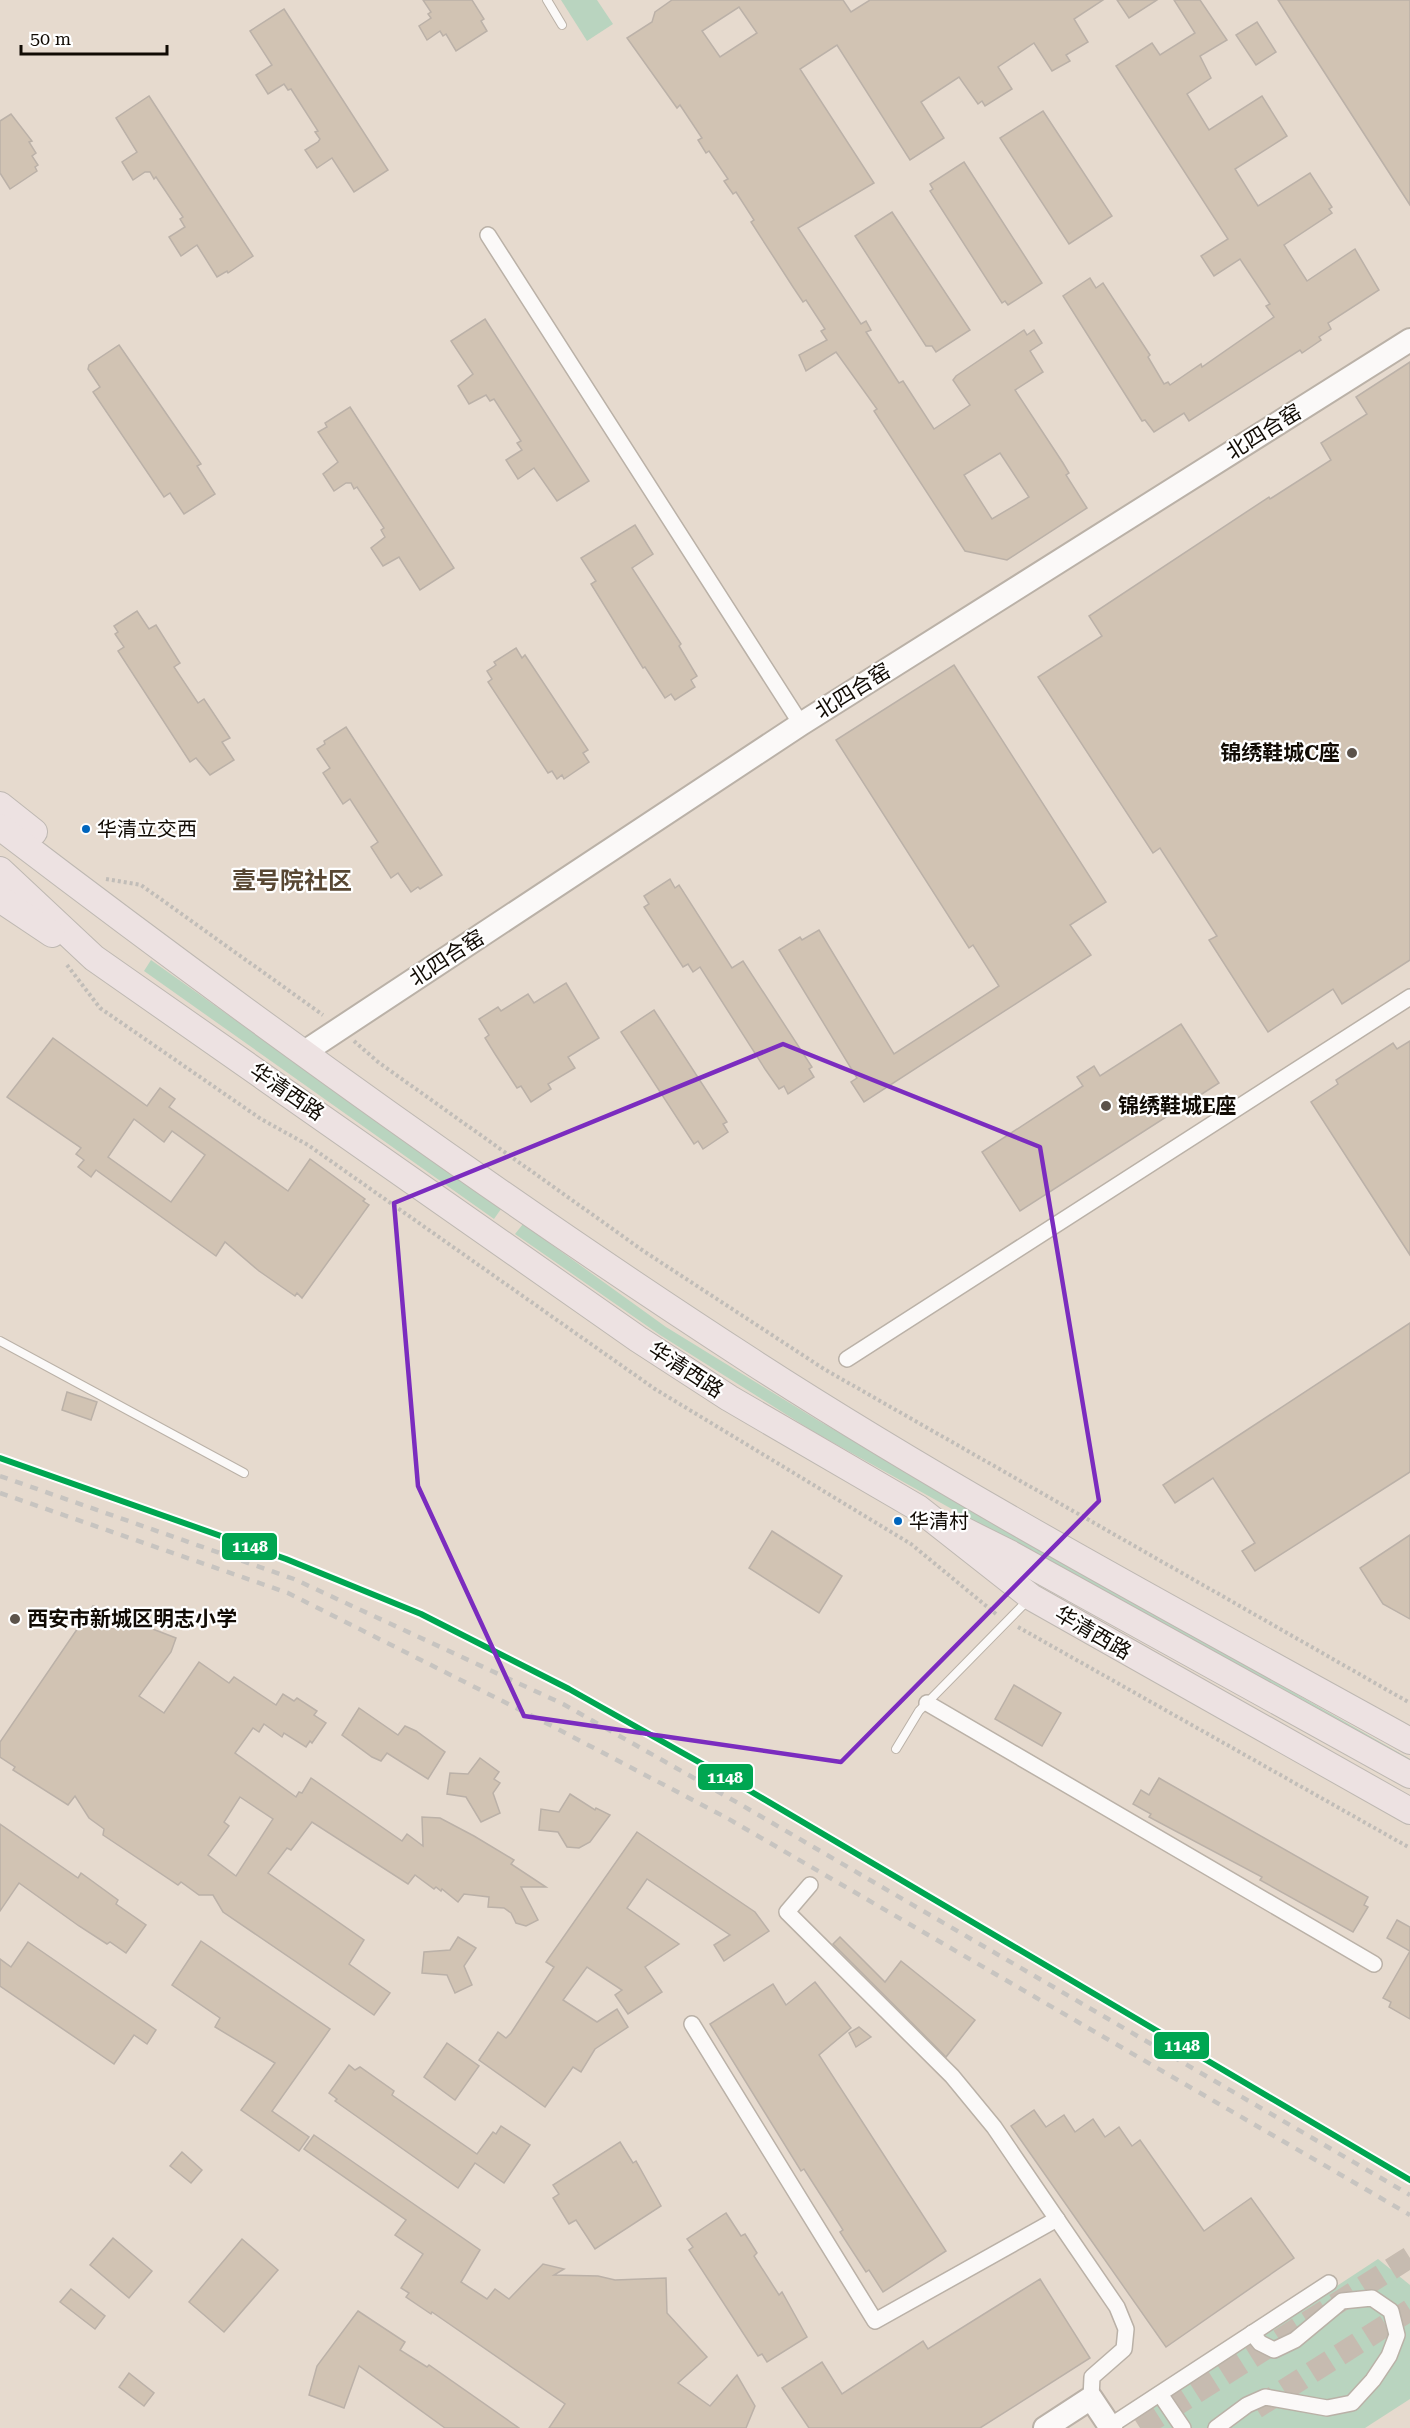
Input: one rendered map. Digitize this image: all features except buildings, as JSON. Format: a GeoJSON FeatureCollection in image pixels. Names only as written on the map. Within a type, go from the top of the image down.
{"type":"FeatureCollection","features":[{"type":"Feature","properties":{"kind":"main road"},"geometry":{"type":"LineString","coordinates":[[0,805],[67,860],[118,917]]}},
{"type":"Feature","properties":{"kind":"main road","name":"华清西路"},"geometry":{"type":"LineString","coordinates":[[0,827],[303,1053],[753,1363],[882,1443],[1076,1557],[1410,1741]]}},
{"type":"Feature","properties":{"kind":"main road","name":"华清西路"},"geometry":{"type":"LineString","coordinates":[[0,870],[94,958],[638,1339],[785,1432],[918,1508],[1031,1597],[1410,1811]]}},
{"type":"Feature","properties":{"kind":"main road"},"geometry":{"type":"LineString","coordinates":[[0,899],[24,918],[94,958]]}},
{"type":"Feature","properties":{"kind":"main road"},"geometry":{"type":"LineString","coordinates":[[918,1508],[1011,1554],[1410,1775]]}},
{"type":"Feature","properties":{"kind":"street"},"geometry":{"type":"LineString","coordinates":[[488,235],[801,724]]}},
{"type":"Feature","properties":{"kind":"street","name":"北四合窑"},"geometry":{"type":"LineString","coordinates":[[303,1053],[801,724],[1410,340]]}},
{"type":"Feature","properties":{"kind":"street"},"geometry":{"type":"LineString","coordinates":[[848,1359],[1410,996]]}},
{"type":"Feature","properties":{"kind":"street"},"geometry":{"type":"LineString","coordinates":[[927,1703],[1374,1964]]}},
{"type":"Feature","properties":{"kind":"street"},"geometry":{"type":"LineString","coordinates":[[810,1885],[787,1912],[952,2076],[994,2127],[1117,2307],[1126,2329],[1124,2349],[1092,2377],[1091,2398],[1111,2427],[1329,2283]]}},
{"type":"Feature","properties":{"kind":"street"},"geometry":{"type":"LineString","coordinates":[[692,2024],[875,2321],[1057,2219]]}},
{"type":"Feature","properties":{"kind":"street"},"geometry":{"type":"LineString","coordinates":[[1216,2428],[1247,2405],[1265,2397],[1327,2408],[1353,2403],[1373,2380],[1389,2356],[1397,2335],[1391,2311],[1372,2298],[1342,2301],[1295,2340],[1274,2349],[1260,2343],[1252,2333]]}},
{"type":"Feature","properties":{"kind":"street"},"geometry":{"type":"LineString","coordinates":[[1160,2394],[1183,2428]]}},
{"type":"Feature","properties":{"kind":"street"},"geometry":{"type":"LineString","coordinates":[[1045,2428],[1091,2398]]}},
{"type":"Feature","properties":{"kind":"lane"},"geometry":{"type":"LineString","coordinates":[[547,0],[562,25]]}},
{"type":"Feature","properties":{"kind":"lane"},"geometry":{"type":"LineString","coordinates":[[0,1341],[244,1473]]}},
{"type":"Feature","properties":{"kind":"lane"},"geometry":{"type":"LineString","coordinates":[[896,1749],[927,1703],[1031,1597]]}},
{"type":"Feature","properties":{"kind":"path"},"geometry":{"type":"LineString","coordinates":[[79,874],[141,885],[305,1000],[378,1062],[645,1252],[824,1369],[1410,1703]]}},
{"type":"Feature","properties":{"kind":"highlighted area"},"geometry":{"type":"Polygon","coordinates":[[[783,1044],[1040,1147],[1099,1501],[841,1762],[524,1716],[418,1486],[394,1203],[783,1044]]]}},
{"type":"Feature","properties":{"kind":"green space"},"geometry":{"type":"Polygon","coordinates":[[[561,0],[597,0],[613,24],[587,41],[561,0]]]}},
{"type":"Feature","properties":{"kind":"green space"},"geometry":{"type":"Polygon","coordinates":[[[151,960],[501,1209],[494,1219],[144,971],[151,960]]]}},
{"type":"Feature","properties":{"kind":"green space"},"geometry":{"type":"Polygon","coordinates":[[[523,1224],[666,1327],[819,1421],[1410,1759],[1410,1765],[814,1432],[660,1335],[515,1234],[523,1224]]]}},
{"type":"Feature","properties":{"kind":"green space"},"geometry":{"type":"Polygon","coordinates":[[[1378,2259],[1410,2285],[1410,2399],[1365,2428],[1144,2428],[1137,2417],[1378,2259]]]}},
{"type":"Feature","properties":{"kind":"tunnel"},"geometry":{"type":"LineString","coordinates":[[1140,2428],[1410,2257]]}},
{"type":"Feature","properties":{"kind":"tunnel"},"geometry":{"type":"LineString","coordinates":[[1256,2408],[1410,2310]]}},
{"type":"Feature","properties":{"kind":"railway"},"geometry":{"type":"LineString","coordinates":[[0,1476],[294,1579],[563,1704],[738,1803],[1410,2195]]}},
{"type":"Feature","properties":{"kind":"railway"},"geometry":{"type":"LineString","coordinates":[[0,1493],[288,1593],[552,1726],[727,1818],[1410,2215]]}},
{"type":"Feature","properties":{"kind":"transit line","name":"1148"},"geometry":{"type":"LineString","coordinates":[[0,1458],[286,1559],[421,1614],[569,1689],[745,1788],[1410,2180]]}},
{"type":"Feature","properties":{"kind":"place","name":"锦绣鞋城C座"},"geometry":{"type":"Point","coordinates":[1352,753]}},
{"type":"Feature","properties":{"kind":"place","name":"华清立交西"},"geometry":{"type":"Point","coordinates":[86,829]}},
{"type":"Feature","properties":{"kind":"place","name":"锦绣鞋城E座"},"geometry":{"type":"Point","coordinates":[1106,1106]}},
{"type":"Feature","properties":{"kind":"place","name":"华清村"},"geometry":{"type":"Point","coordinates":[898,1521]}},
{"type":"Feature","properties":{"kind":"place","name":"西安市新城区明志小学"},"geometry":{"type":"Point","coordinates":[15,1619]}},
{"type":"Feature","properties":{"kind":"district","name":"壹号院社区"},"geometry":{"type":"Point","coordinates":[292,881]}}]}
